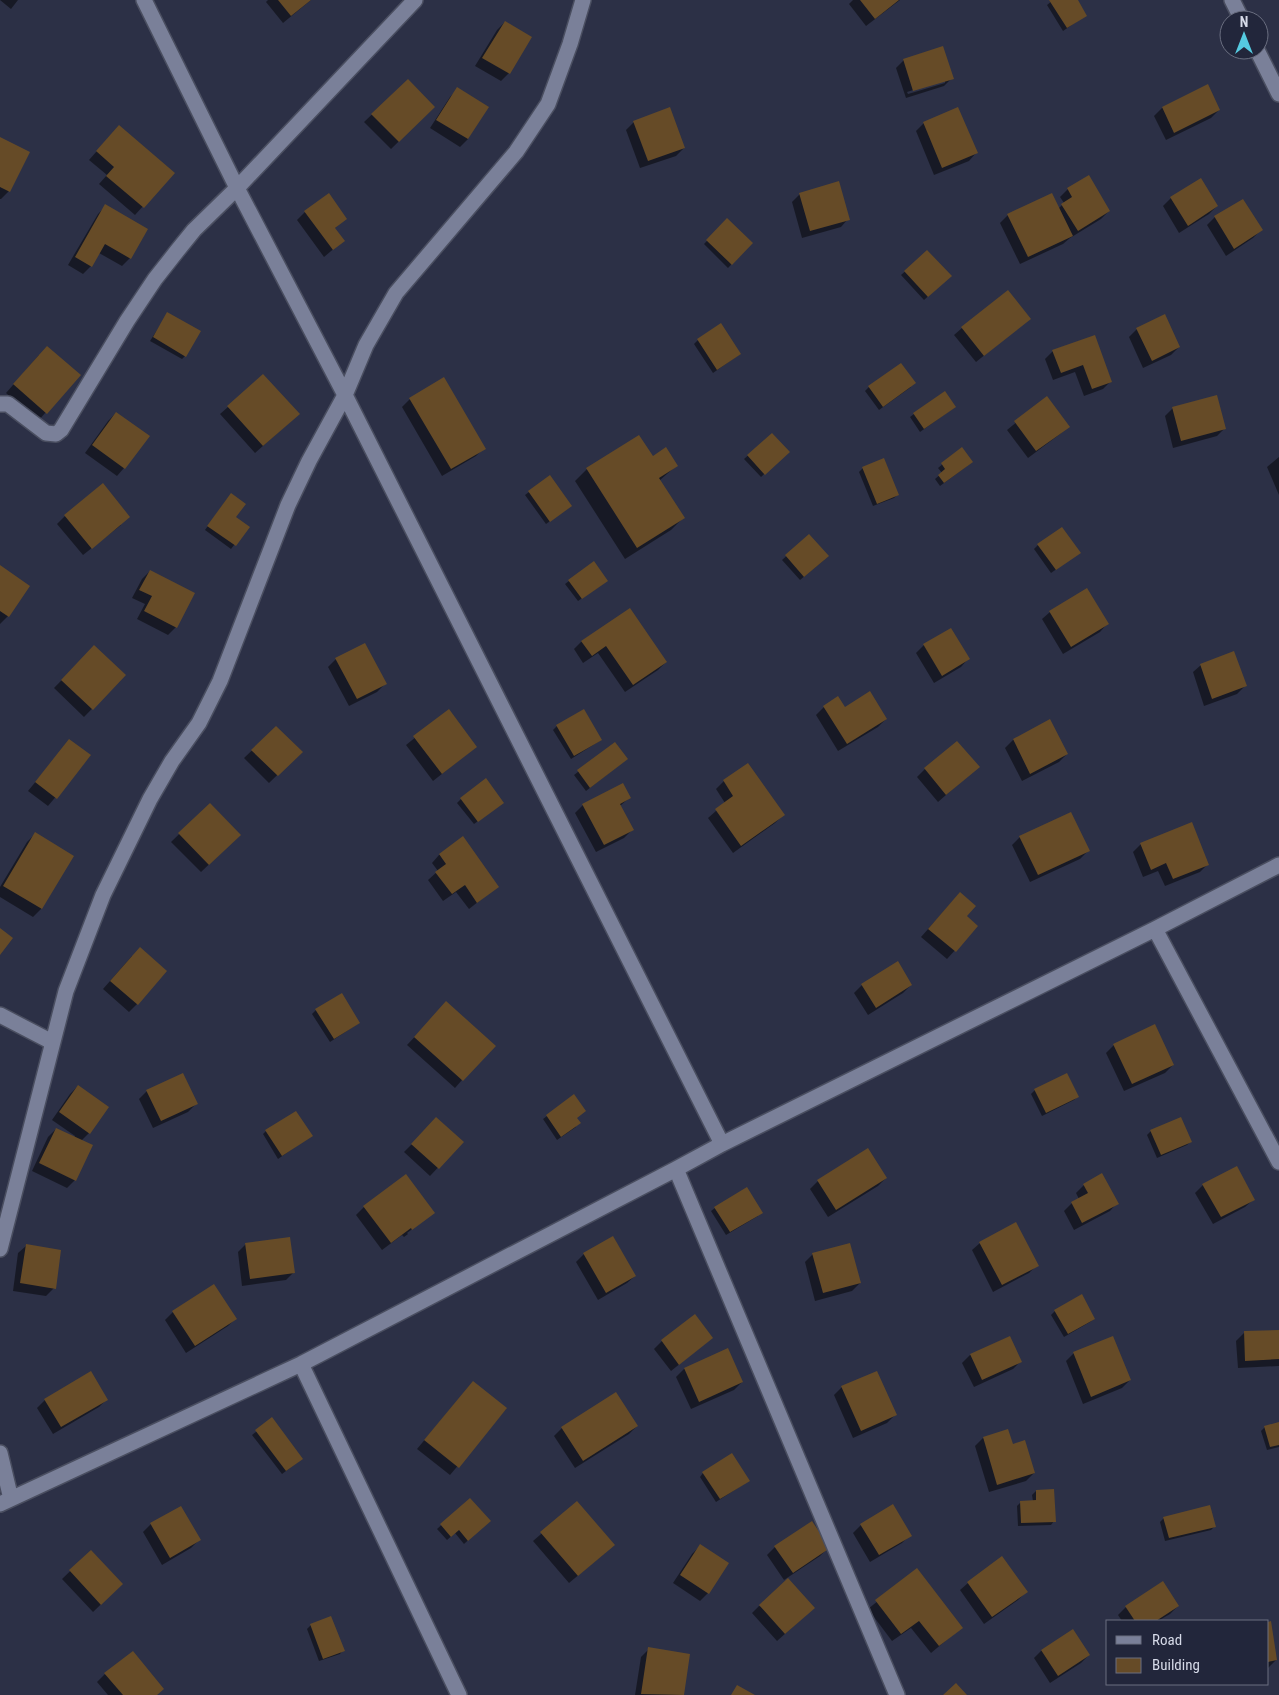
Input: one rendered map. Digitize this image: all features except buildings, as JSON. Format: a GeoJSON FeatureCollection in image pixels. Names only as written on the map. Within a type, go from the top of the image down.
{"type":"FeatureCollection","features":[{"type":"Feature","properties":{"kind":"street"},"geometry":{"type":"LineString","coordinates":[[144,0],[237,188],[345,394],[722,1144]]}},
{"type":"Feature","properties":{"kind":"street"},"geometry":{"type":"LineString","coordinates":[[0,404],[8,404],[46,433],[56,434],[61,430],[155,278],[194,230],[237,188],[415,0]]}},
{"type":"Feature","properties":{"kind":"street"},"geometry":{"type":"LineString","coordinates":[[0,1249],[66,991],[103,895],[150,799],[172,761],[199,723],[216,690],[288,505],[345,394],[366,345],[396,293],[516,152],[548,104],[570,44],[583,0]]}},
{"type":"Feature","properties":{"kind":"street"},"geometry":{"type":"LineString","coordinates":[[1262,60],[1279,94]]}},
{"type":"Feature","properties":{"kind":"street"},"geometry":{"type":"LineString","coordinates":[[0,1453],[6,1502],[301,1364],[722,1144],[1279,866]]}},
{"type":"Feature","properties":{"kind":"street"},"geometry":{"type":"LineString","coordinates":[[1155,929],[1279,1162]]}},
{"type":"Feature","properties":{"kind":"street"},"geometry":{"type":"LineString","coordinates":[[0,1015],[52,1042]]}},
{"type":"Feature","properties":{"kind":"street"},"geometry":{"type":"LineString","coordinates":[[676,1169],[896,1695]]}},
{"type":"Feature","properties":{"kind":"street"},"geometry":{"type":"LineString","coordinates":[[301,1364],[459,1695]]}}]}
